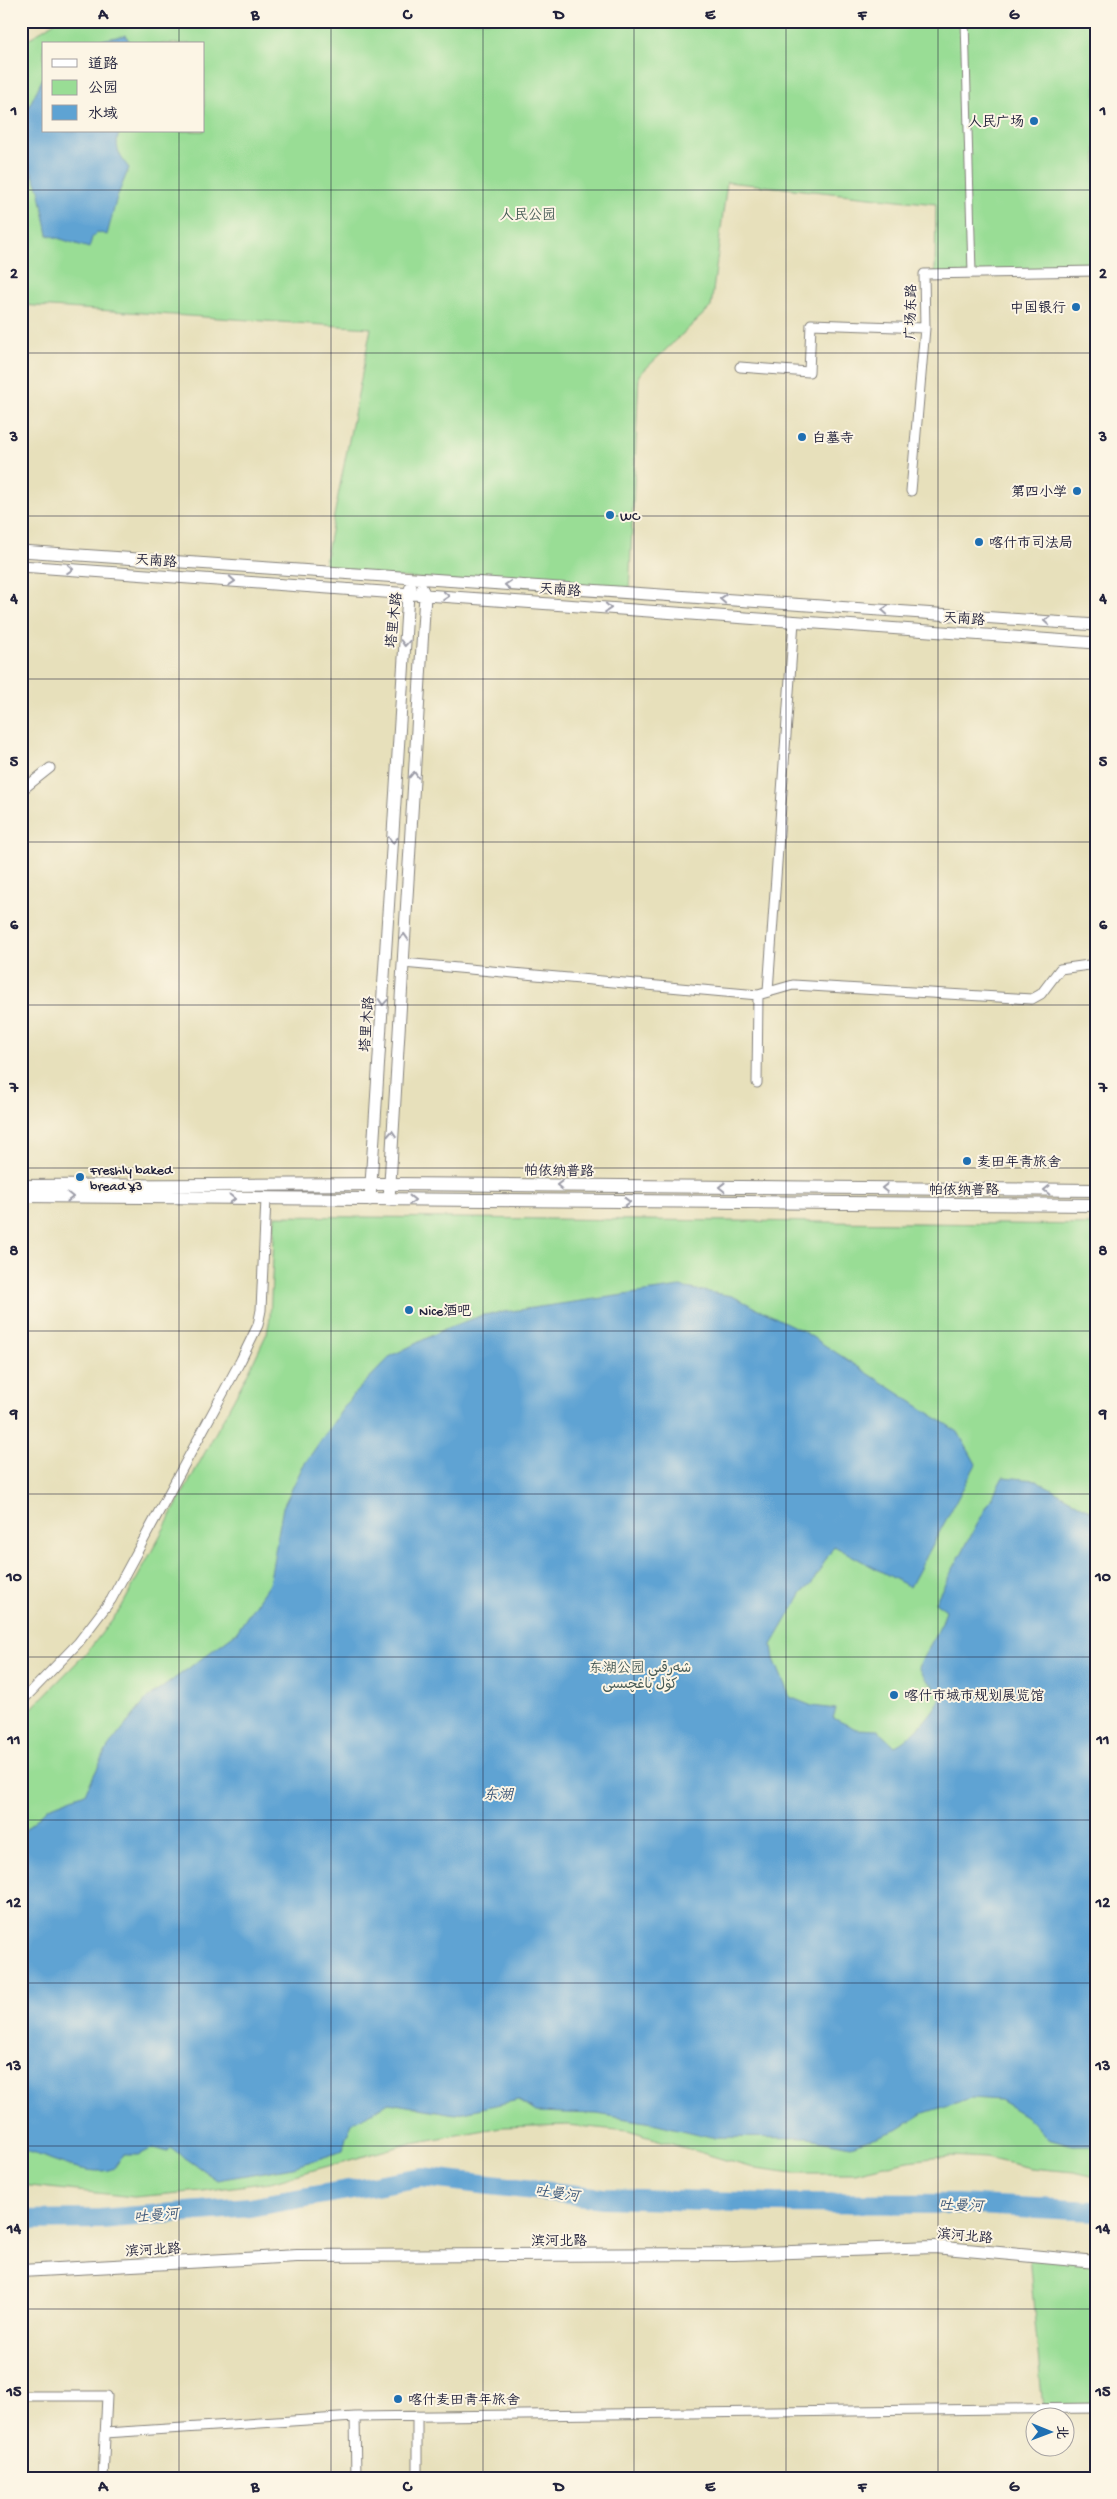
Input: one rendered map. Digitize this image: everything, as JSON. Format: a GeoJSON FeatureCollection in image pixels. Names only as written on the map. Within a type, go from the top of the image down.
{"type":"FeatureCollection","features":[{"type":"Feature","properties":{"kind":"main road","name":"帕依纳普路"},"geometry":{"type":"LineString","coordinates":[[21,1186],[389,1184],[1096,1190]]}},
{"type":"Feature","properties":{"kind":"main road","name":"帕依纳普路"},"geometry":{"type":"LineString","coordinates":[[21,1196],[1096,1205]]}},
{"type":"Feature","properties":{"kind":"main road","name":"滨河北路"},"geometry":{"type":"LineString","coordinates":[[21,2271],[297,2256],[734,2254],[934,2247],[1096,2262]]}},
{"type":"Feature","properties":{"kind":"street"},"geometry":{"type":"LineString","coordinates":[[965,21],[972,274]]}},
{"type":"Feature","properties":{"kind":"street","name":"广场东路"},"geometry":{"type":"LineString","coordinates":[[911,491],[925,328],[924,274],[1096,271]]}},
{"type":"Feature","properties":{"kind":"street"},"geometry":{"type":"LineString","coordinates":[[740,367],[809,372],[811,324],[925,328]]}},
{"type":"Feature","properties":{"kind":"street","name":"天南路"},"geometry":{"type":"LineString","coordinates":[[21,551],[1096,625]]}},
{"type":"Feature","properties":{"kind":"street","name":"天南路"},"geometry":{"type":"LineString","coordinates":[[21,566],[1096,643]]}},
{"type":"Feature","properties":{"kind":"street","name":"塔里木路"},"geometry":{"type":"LineString","coordinates":[[370,1200],[408,594],[415,578]]}},
{"type":"Feature","properties":{"kind":"street","name":"塔里木路"},"geometry":{"type":"LineString","coordinates":[[415,578],[425,595]]}},
{"type":"Feature","properties":{"kind":"street"},"geometry":{"type":"LineString","coordinates":[[389,1200],[425,595]]}},
{"type":"Feature","properties":{"kind":"street"},"geometry":{"type":"LineString","coordinates":[[768,991],[794,621]]}},
{"type":"Feature","properties":{"kind":"street"},"geometry":{"type":"LineString","coordinates":[[21,791],[50,768]]}},
{"type":"Feature","properties":{"kind":"street"},"geometry":{"type":"LineString","coordinates":[[403,963],[758,995],[793,985],[1032,999],[1041,994],[1060,968],[1096,964]]}},
{"type":"Feature","properties":{"kind":"street"},"geometry":{"type":"LineString","coordinates":[[757,1083],[758,995]]}},
{"type":"Feature","properties":{"kind":"street"},"geometry":{"type":"LineString","coordinates":[[21,1702],[78,1643],[111,1600],[258,1325],[261,1310],[266,1199]]}},
{"type":"Feature","properties":{"kind":"street"},"geometry":{"type":"LineString","coordinates":[[21,2396],[107,2396],[104,2478]]}},
{"type":"Feature","properties":{"kind":"street"},"geometry":{"type":"LineString","coordinates":[[105,2433],[355,2417],[1096,2408]]}},
{"type":"Feature","properties":{"kind":"street"},"geometry":{"type":"LineString","coordinates":[[417,2416],[417,2478]]}},
{"type":"Feature","properties":{"kind":"street"},"geometry":{"type":"LineString","coordinates":[[355,2417],[356,2478]]}},
{"type":"Feature","properties":{"kind":"green space","name":"人民公园"},"geometry":{"type":"Polygon","coordinates":[[[56,21],[1096,21],[1096,271],[935,274],[936,204],[727,182],[711,307],[639,375],[629,593],[323,572],[371,328],[21,305],[21,44],[56,21]]]}},
{"type":"Feature","properties":{"kind":"green space","name":"东湖"},"geometry":{"type":"Polygon","coordinates":[[[275,1216],[1096,1225],[1096,2177],[1074,2172],[1031,2168],[986,2158],[950,2156],[907,2161],[854,2173],[793,2173],[749,2167],[628,2131],[567,2125],[502,2127],[412,2143],[270,2182],[202,2191],[134,2197],[21,2185],[21,1719],[88,1651],[121,1608],[250,1369],[267,1333],[270,1318],[275,1216]]]}},
{"type":"Feature","properties":{"kind":"green space"},"geometry":{"type":"Polygon","coordinates":[[[1029,2256],[1096,2262],[1096,2408],[1043,2406],[1029,2256]]]}},
{"type":"Feature","properties":{"kind":"water"},"geometry":{"type":"Polygon","coordinates":[[[126,35],[129,42],[93,42],[126,35]]]}},
{"type":"Feature","properties":{"kind":"water"},"geometry":{"type":"Polygon","coordinates":[[[42,80],[42,132],[120,132],[117,146],[129,168],[117,197],[107,235],[97,232],[92,238],[89,248],[48,235],[39,189],[24,155],[23,131],[29,106],[42,80]]]}},
{"type":"Feature","properties":{"kind":"water","name":"东湖"},"geometry":{"type":"Polygon","coordinates":[[[680,1287],[732,1296],[803,1331],[958,1432],[976,1464],[910,1587],[834,1546],[811,1585],[802,1593],[772,1645],[774,1659],[790,1697],[812,1706],[836,1709],[833,1718],[856,1729],[878,1730],[895,1746],[922,1724],[934,1710],[942,1696],[923,1676],[918,1667],[942,1623],[946,1610],[935,1602],[1003,1477],[1036,1480],[1096,1514],[1096,2145],[1072,2145],[1048,2138],[1026,2116],[1000,2100],[971,2098],[924,2113],[897,2130],[851,2146],[808,2138],[711,2137],[657,2124],[597,2114],[536,2112],[518,2100],[455,2114],[389,2103],[353,2122],[346,2137],[343,2151],[293,2167],[217,2180],[171,2148],[167,2152],[153,2148],[139,2155],[124,2155],[114,2168],[102,2171],[91,2171],[66,2165],[21,2150],[21,1834],[49,1807],[85,1793],[108,1747],[147,1699],[236,1633],[269,1584],[283,1507],[303,1466],[351,1397],[391,1356],[445,1329],[483,1315],[680,1287]]]}},
{"type":"Feature","properties":{"kind":"waterway","name":"吐曼河"},"geometry":{"type":"LineString","coordinates":[[21,2220],[100,2219],[250,2207],[422,2177],[603,2198],[775,2203],[956,2204],[1096,2211]]}},
{"type":"Feature","properties":{"kind":"place","name":"人民广场"},"geometry":{"type":"Point","coordinates":[1034,121]}},
{"type":"Feature","properties":{"kind":"place","name":"中国银行"},"geometry":{"type":"Point","coordinates":[1076,307]}},
{"type":"Feature","properties":{"kind":"place","name":"白墓寺"},"geometry":{"type":"Point","coordinates":[802,437]}},
{"type":"Feature","properties":{"kind":"place","name":"第四小学"},"geometry":{"type":"Point","coordinates":[1077,491]}},
{"type":"Feature","properties":{"kind":"place","name":"WC"},"geometry":{"type":"Point","coordinates":[610,515]}},
{"type":"Feature","properties":{"kind":"place","name":"喀什市司法局"},"geometry":{"type":"Point","coordinates":[979,542]}},
{"type":"Feature","properties":{"kind":"place","name":"麦田年青旅舍"},"geometry":{"type":"Point","coordinates":[967,1161]}},
{"type":"Feature","properties":{"kind":"place","name":"Freshly baked bread ¥3"},"geometry":{"type":"Point","coordinates":[80,1177]}},
{"type":"Feature","properties":{"kind":"place","name":"Nice酒吧"},"geometry":{"type":"Point","coordinates":[409,1310]}},
{"type":"Feature","properties":{"kind":"place","name":"喀什市城市规划展览馆"},"geometry":{"type":"Point","coordinates":[894,1695]}},
{"type":"Feature","properties":{"kind":"place","name":"喀什麦田青年旅舍"},"geometry":{"type":"Point","coordinates":[398,2399]}},
{"type":"Feature","properties":{"kind":"park label","name":"东湖公园 شەرقىي كۆل باغچىسى"},"geometry":{"type":"Point","coordinates":[640,1675]}}]}
